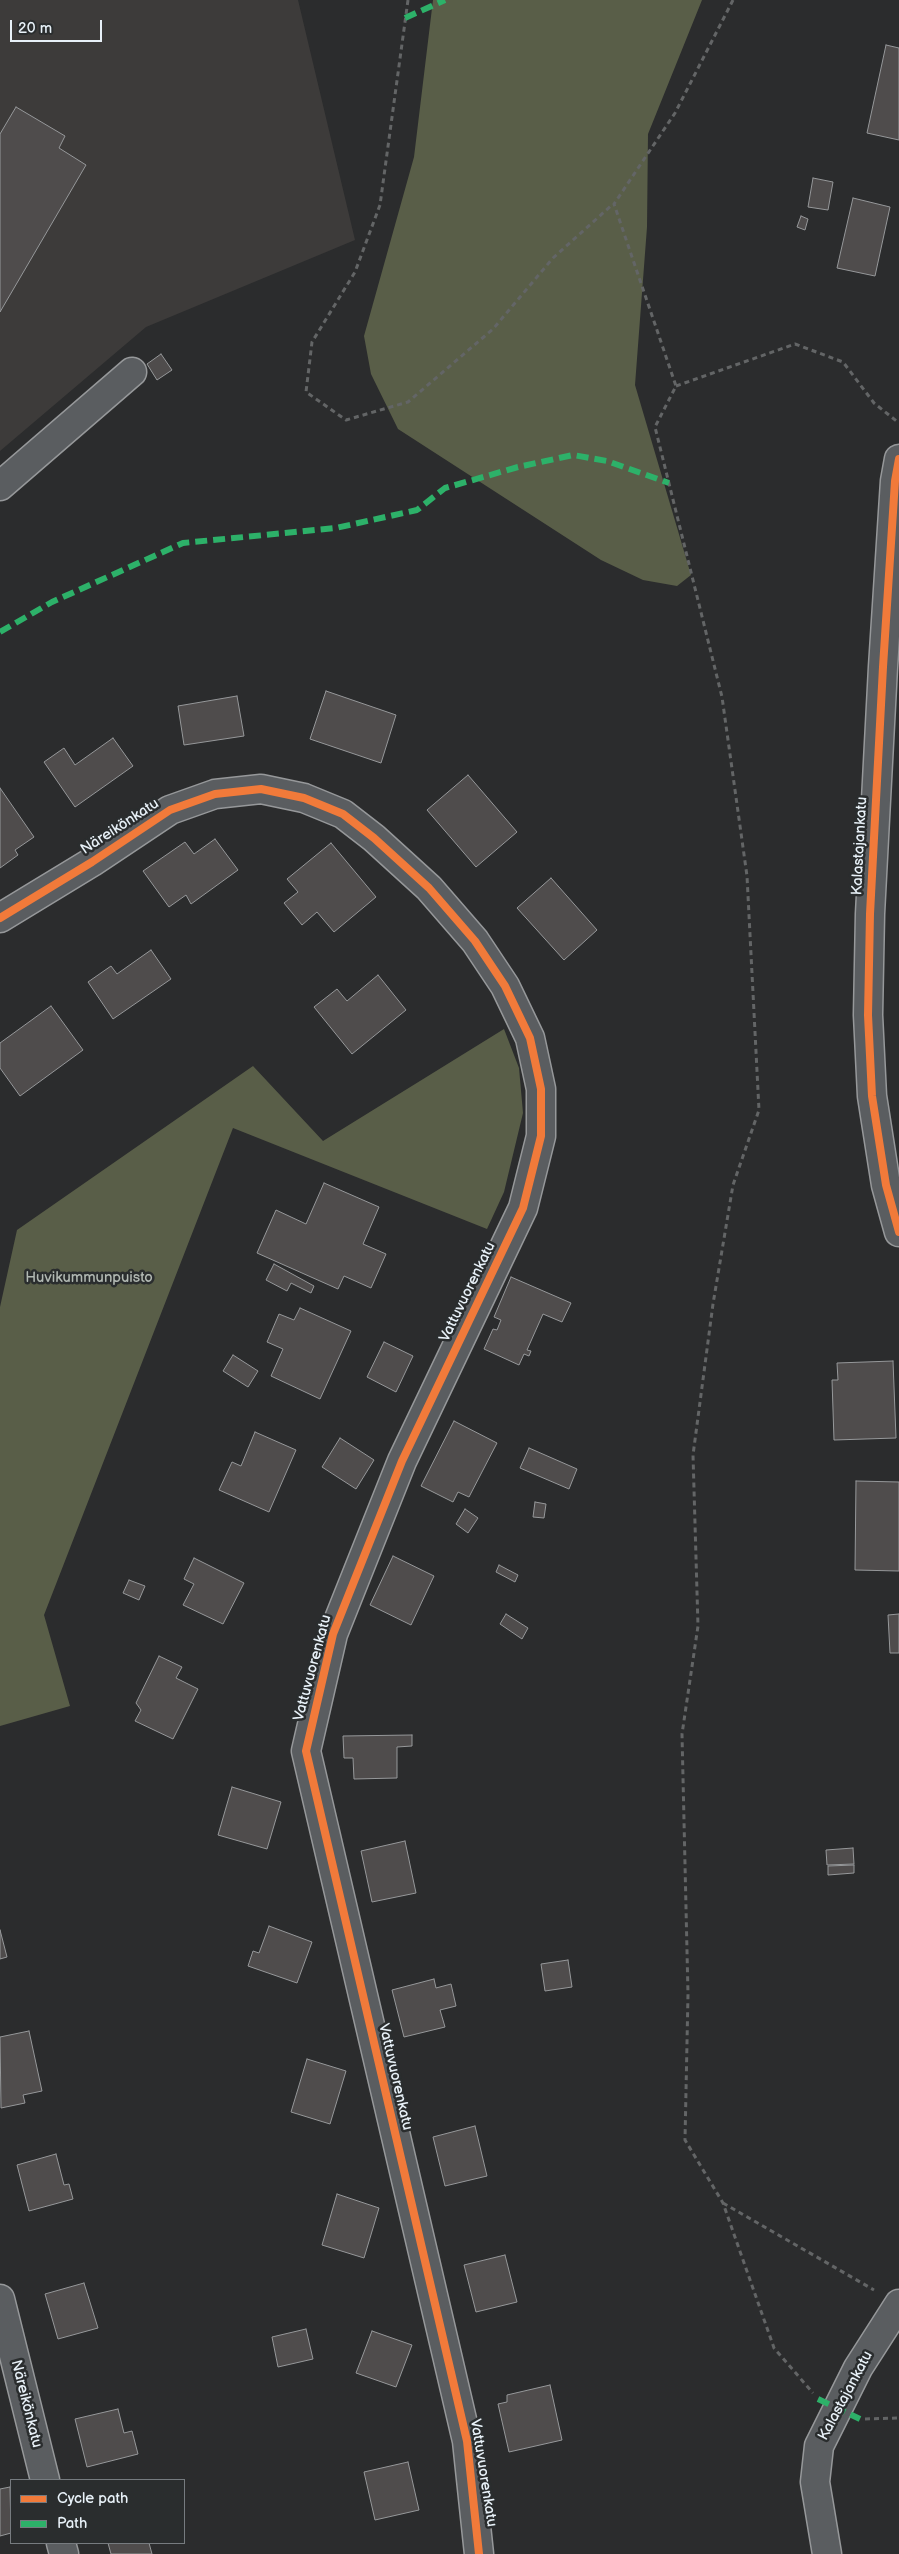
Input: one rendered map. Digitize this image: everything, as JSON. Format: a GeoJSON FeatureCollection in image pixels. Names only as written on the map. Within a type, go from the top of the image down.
{"type":"FeatureCollection","features":[{"type":"Feature","properties":{"kind":"street"},"geometry":{"type":"LineString","coordinates":[[0,486],[132,372]]}},
{"type":"Feature","properties":{"kind":"street","name":"Kalastajankatu"},"geometry":{"type":"LineString","coordinates":[[899,459],[895,481],[883,667],[870,914],[868,1015],[872,1096],[886,1185],[899,1232]]}},
{"type":"Feature","properties":{"kind":"street","name":"Näreikönkatu"},"geometry":{"type":"LineString","coordinates":[[0,918],[92,862],[170,810],[215,794],[261,789],[304,798],[343,814],[374,838]]}},
{"type":"Feature","properties":{"kind":"street","name":"Vattuvuorenkatu"},"geometry":{"type":"LineString","coordinates":[[374,838],[429,888],[475,941],[505,986],[530,1038],[541,1089],[542,1136],[523,1208],[402,1462],[380,1516],[333,1634],[306,1750],[467,2441],[479,2554]]}},
{"type":"Feature","properties":{"kind":"street","name":"Näreikönkatu"},"geometry":{"type":"LineString","coordinates":[[0,2299],[45,2479]]}},
{"type":"Feature","properties":{"kind":"street","name":"Kalastajankatu"},"geometry":{"type":"LineString","coordinates":[[827,2554],[815,2482],[819,2446],[858,2368],[899,2304]]}},
{"type":"Feature","properties":{"kind":"path"},"geometry":{"type":"LineString","coordinates":[[408,0],[380,205],[355,272],[312,342],[306,392],[346,420],[408,402],[493,329],[553,258],[614,204],[675,113],[733,0]]}},
{"type":"Feature","properties":{"kind":"path"},"geometry":{"type":"LineString","coordinates":[[614,204],[676,386]]}},
{"type":"Feature","properties":{"kind":"path"},"geometry":{"type":"LineString","coordinates":[[818,2399],[774,2348],[723,2203],[685,2140],[688,1994],[682,1734],[698,1626],[693,1455],[713,1304],[733,1186],[759,1110],[747,876],[722,696],[655,427],[676,386],[795,344],[843,362],[874,403],[899,423]]}},
{"type":"Feature","properties":{"kind":"path"},"geometry":{"type":"LineString","coordinates":[[723,2203],[899,2304]]}},
{"type":"Feature","properties":{"kind":"path"},"geometry":{"type":"LineString","coordinates":[[860,2419],[899,2418]]}},
{"type":"Feature","properties":{"kind":"shaded area"},"geometry":{"type":"Polygon","coordinates":[[[0,0],[298,0],[355,240],[146,327],[0,451],[0,0]]]}},
{"type":"Feature","properties":{"kind":"green space"},"geometry":{"type":"Polygon","coordinates":[[[433,0],[702,0],[648,134],[647,227],[635,385],[691,575],[677,586],[643,580],[601,560],[398,429],[371,374],[364,336],[414,157],[433,0]]]}},
{"type":"Feature","properties":{"kind":"green space","name":"Huvikummunpuisto"},"geometry":{"type":"Polygon","coordinates":[[[504,1029],[519,1068],[523,1113],[504,1192],[487,1229],[233,1128],[44,1615],[70,1706],[0,1726],[0,1307],[17,1230],[253,1066],[323,1141],[504,1029]]]}},
{"type":"Feature","properties":{"kind":"building"},"geometry":{"type":"Polygon","coordinates":[[[886,45],[899,48],[899,140],[867,133],[886,45]]]}},
{"type":"Feature","properties":{"kind":"building"},"geometry":{"type":"Polygon","coordinates":[[[16,107],[65,136],[59,148],[86,165],[0,312],[0,134],[16,107]]]}},
{"type":"Feature","properties":{"kind":"building"},"geometry":{"type":"Polygon","coordinates":[[[813,178],[833,182],[828,210],[808,207],[813,178]]]}},
{"type":"Feature","properties":{"kind":"building"},"geometry":{"type":"Polygon","coordinates":[[[853,198],[890,207],[875,276],[837,268],[853,198]]]}},
{"type":"Feature","properties":{"kind":"building"},"geometry":{"type":"Polygon","coordinates":[[[801,216],[808,219],[805,230],[797,227],[801,216]]]}},
{"type":"Feature","properties":{"kind":"building"},"geometry":{"type":"Polygon","coordinates":[[[161,354],[172,370],[157,380],[147,364],[161,354]]]}},
{"type":"Feature","properties":{"kind":"building"},"geometry":{"type":"Polygon","coordinates":[[[326,691],[396,715],[381,763],[310,739],[326,691]]]}},
{"type":"Feature","properties":{"kind":"building"},"geometry":{"type":"Polygon","coordinates":[[[237,696],[244,736],[184,745],[178,706],[237,696]]]}},
{"type":"Feature","properties":{"kind":"building"},"geometry":{"type":"Polygon","coordinates":[[[113,738],[133,766],[75,807],[44,762],[64,748],[75,765],[113,738]]]}},
{"type":"Feature","properties":{"kind":"building"},"geometry":{"type":"Polygon","coordinates":[[[468,775],[517,832],[476,867],[427,810],[468,775]]]}},
{"type":"Feature","properties":{"kind":"building"},"geometry":{"type":"Polygon","coordinates":[[[0,788],[34,837],[15,850],[18,855],[0,868],[0,788]]]}},
{"type":"Feature","properties":{"kind":"building"},"geometry":{"type":"Polygon","coordinates":[[[215,839],[238,870],[191,904],[186,895],[169,907],[143,871],[185,842],[194,854],[215,839]]]}},
{"type":"Feature","properties":{"kind":"building"},"geometry":{"type":"Polygon","coordinates":[[[331,843],[376,897],[334,932],[317,912],[302,925],[284,903],[298,892],[287,879],[331,843]]]}},
{"type":"Feature","properties":{"kind":"building"},"geometry":{"type":"Polygon","coordinates":[[[551,878],[597,930],[564,960],[517,908],[551,878]]]}},
{"type":"Feature","properties":{"kind":"building"},"geometry":{"type":"Polygon","coordinates":[[[151,950],[171,979],[113,1019],[88,982],[111,966],[117,974],[151,950]]]}},
{"type":"Feature","properties":{"kind":"building"},"geometry":{"type":"Polygon","coordinates":[[[378,975],[406,1010],[352,1054],[314,1007],[337,989],[347,1001],[378,975]]]}},
{"type":"Feature","properties":{"kind":"building"},"geometry":{"type":"Polygon","coordinates":[[[51,1006],[83,1050],[20,1096],[0,1068],[0,1043],[51,1006]]]}},
{"type":"Feature","properties":{"kind":"building"},"geometry":{"type":"Polygon","coordinates":[[[324,1183],[379,1207],[363,1244],[386,1254],[371,1288],[344,1276],[338,1289],[257,1253],[276,1210],[306,1224],[324,1183]]]}},
{"type":"Feature","properties":{"kind":"building"},"geometry":{"type":"Polygon","coordinates":[[[274,1264],[314,1286],[311,1293],[291,1283],[287,1291],[266,1280],[274,1264]]]}},
{"type":"Feature","properties":{"kind":"building"},"geometry":{"type":"Polygon","coordinates":[[[511,1277],[571,1303],[562,1322],[543,1314],[527,1350],[531,1351],[529,1356],[524,1354],[519,1365],[484,1349],[493,1329],[497,1330],[501,1320],[494,1317],[511,1277]]]}},
{"type":"Feature","properties":{"kind":"building"},"geometry":{"type":"Polygon","coordinates":[[[300,1308],[351,1331],[320,1399],[271,1376],[283,1349],[267,1342],[279,1314],[294,1320],[300,1308]]]}},
{"type":"Feature","properties":{"kind":"building"},"geometry":{"type":"Polygon","coordinates":[[[384,1342],[413,1356],[396,1392],[367,1377],[384,1342]]]}},
{"type":"Feature","properties":{"kind":"building"},"geometry":{"type":"Polygon","coordinates":[[[233,1355],[258,1371],[248,1387],[223,1371],[233,1355]]]}},
{"type":"Feature","properties":{"kind":"building"},"geometry":{"type":"Polygon","coordinates":[[[893,1361],[896,1438],[834,1440],[832,1380],[838,1380],[837,1363],[893,1361]]]}},
{"type":"Feature","properties":{"kind":"building"},"geometry":{"type":"Polygon","coordinates":[[[454,1421],[497,1443],[469,1497],[458,1492],[453,1502],[421,1486],[454,1421]]]}},
{"type":"Feature","properties":{"kind":"building"},"geometry":{"type":"Polygon","coordinates":[[[255,1432],[296,1450],[269,1512],[219,1490],[232,1462],[241,1466],[255,1432]]]}},
{"type":"Feature","properties":{"kind":"building"},"geometry":{"type":"Polygon","coordinates":[[[340,1438],[374,1460],[356,1489],[322,1467],[340,1438]]]}},
{"type":"Feature","properties":{"kind":"building"},"geometry":{"type":"Polygon","coordinates":[[[529,1448],[577,1469],[569,1489],[520,1468],[529,1448]]]}},
{"type":"Feature","properties":{"kind":"building"},"geometry":{"type":"Polygon","coordinates":[[[856,1481],[899,1482],[899,1571],[855,1570],[856,1481]]]}},
{"type":"Feature","properties":{"kind":"building"},"geometry":{"type":"Polygon","coordinates":[[[535,1502],[546,1504],[544,1518],[533,1517],[535,1502]]]}},
{"type":"Feature","properties":{"kind":"building"},"geometry":{"type":"Polygon","coordinates":[[[465,1509],[478,1518],[468,1533],[456,1524],[465,1509]]]}},
{"type":"Feature","properties":{"kind":"building"},"geometry":{"type":"Polygon","coordinates":[[[393,1556],[434,1576],[411,1625],[370,1605],[393,1556]]]}},
{"type":"Feature","properties":{"kind":"building"},"geometry":{"type":"Polygon","coordinates":[[[194,1558],[244,1583],[223,1624],[183,1605],[194,1584],[184,1579],[194,1558]]]}},
{"type":"Feature","properties":{"kind":"building"},"geometry":{"type":"Polygon","coordinates":[[[499,1565],[518,1575],[515,1582],[496,1572],[499,1565]]]}},
{"type":"Feature","properties":{"kind":"building"},"geometry":{"type":"Polygon","coordinates":[[[129,1580],[145,1586],[139,1600],[123,1593],[129,1580]]]}},
{"type":"Feature","properties":{"kind":"building"},"geometry":{"type":"Polygon","coordinates":[[[506,1614],[528,1628],[522,1639],[500,1624],[506,1614]]]}},
{"type":"Feature","properties":{"kind":"building"},"geometry":{"type":"Polygon","coordinates":[[[899,1614],[899,1653],[890,1653],[888,1615],[899,1614]]]}},
{"type":"Feature","properties":{"kind":"building"},"geometry":{"type":"Polygon","coordinates":[[[159,1656],[182,1667],[176,1678],[198,1689],[173,1739],[135,1721],[141,1710],[136,1703],[159,1656]]]}},
{"type":"Feature","properties":{"kind":"building"},"geometry":{"type":"Polygon","coordinates":[[[412,1735],[412,1746],[397,1747],[397,1778],[354,1779],[353,1758],[344,1758],[343,1736],[412,1735]]]}},
{"type":"Feature","properties":{"kind":"building"},"geometry":{"type":"Polygon","coordinates":[[[232,1787],[281,1802],[267,1849],[218,1835],[232,1787]]]}},
{"type":"Feature","properties":{"kind":"building"},"geometry":{"type":"Polygon","coordinates":[[[405,1841],[416,1893],[372,1902],[361,1851],[405,1841]]]}},
{"type":"Feature","properties":{"kind":"building"},"geometry":{"type":"Polygon","coordinates":[[[853,1848],[854,1864],[827,1865],[826,1850],[853,1848]]]}},
{"type":"Feature","properties":{"kind":"building"},"geometry":{"type":"Polygon","coordinates":[[[854,1865],[854,1873],[828,1875],[828,1866],[854,1865]]]}},
{"type":"Feature","properties":{"kind":"building"},"geometry":{"type":"Polygon","coordinates":[[[269,1926],[312,1942],[297,1983],[248,1966],[253,1951],[259,1953],[269,1926]]]}},
{"type":"Feature","properties":{"kind":"building"},"geometry":{"type":"Polygon","coordinates":[[[0,1930],[7,1957],[0,1959],[0,1930]]]}},
{"type":"Feature","properties":{"kind":"building"},"geometry":{"type":"Polygon","coordinates":[[[568,1960],[572,1987],[545,1991],[541,1964],[568,1960]]]}},
{"type":"Feature","properties":{"kind":"building"},"geometry":{"type":"Polygon","coordinates":[[[434,1979],[436,1988],[451,1984],[456,2006],[440,2010],[445,2027],[404,2037],[392,1990],[434,1979]]]}},
{"type":"Feature","properties":{"kind":"building"},"geometry":{"type":"Polygon","coordinates":[[[29,2031],[42,2091],[23,2095],[25,2103],[1,2108],[0,2037],[29,2031]]]}},
{"type":"Feature","properties":{"kind":"building"},"geometry":{"type":"Polygon","coordinates":[[[307,2059],[346,2071],[330,2124],[291,2112],[307,2059]]]}},
{"type":"Feature","properties":{"kind":"building"},"geometry":{"type":"Polygon","coordinates":[[[475,2126],[487,2176],[445,2186],[433,2137],[475,2126]]]}},
{"type":"Feature","properties":{"kind":"building"},"geometry":{"type":"Polygon","coordinates":[[[56,2154],[64,2185],[69,2184],[73,2199],[29,2211],[17,2165],[56,2154]]]}},
{"type":"Feature","properties":{"kind":"building"},"geometry":{"type":"Polygon","coordinates":[[[337,2194],[379,2208],[364,2258],[322,2245],[337,2194]]]}},
{"type":"Feature","properties":{"kind":"building"},"geometry":{"type":"Polygon","coordinates":[[[505,2255],[517,2302],[476,2312],[464,2265],[505,2255]]]}},
{"type":"Feature","properties":{"kind":"building"},"geometry":{"type":"Polygon","coordinates":[[[84,2283],[98,2328],[58,2339],[45,2294],[84,2283]]]}},
{"type":"Feature","properties":{"kind":"building"},"geometry":{"type":"Polygon","coordinates":[[[306,2329],[313,2359],[278,2367],[272,2337],[306,2329]]]}},
{"type":"Feature","properties":{"kind":"building"},"geometry":{"type":"Polygon","coordinates":[[[372,2331],[412,2345],[396,2387],[356,2373],[372,2331]]]}},
{"type":"Feature","properties":{"kind":"building"},"geometry":{"type":"Polygon","coordinates":[[[550,2385],[562,2440],[509,2452],[498,2404],[507,2402],[507,2395],[550,2385]]]}},
{"type":"Feature","properties":{"kind":"building"},"geometry":{"type":"Polygon","coordinates":[[[118,2409],[124,2433],[132,2431],[138,2454],[87,2467],[75,2419],[118,2409]]]}},
{"type":"Feature","properties":{"kind":"building"},"geometry":{"type":"Polygon","coordinates":[[[408,2462],[419,2510],[375,2520],[364,2472],[408,2462]]]}},
{"type":"Feature","properties":{"kind":"building"},"geometry":{"type":"Polygon","coordinates":[[[10,2487],[10,2533],[0,2536],[0,2489],[10,2487]]]}},
{"type":"Feature","properties":{"kind":"building"},"geometry":{"type":"Polygon","coordinates":[[[108,2544],[149,2544],[152,2554],[111,2554],[108,2544]]]}},
{"type":"Feature","properties":{"kind":"marked path"},"geometry":{"type":"LineString","coordinates":[[405,18],[445,0]]}},
{"type":"Feature","properties":{"kind":"marked path"},"geometry":{"type":"LineString","coordinates":[[0,632],[52,602],[183,543],[336,528],[417,510],[445,488],[518,467],[573,455],[607,461],[669,483]]}},
{"type":"Feature","properties":{"kind":"marked path"},"geometry":{"type":"LineString","coordinates":[[818,2399],[860,2419]]}},
{"type":"Feature","properties":{"kind":"cycle path"},"geometry":{"type":"LineString","coordinates":[[899,459],[895,481],[883,667],[870,914],[868,1015],[872,1096],[886,1185],[899,1232]]}},
{"type":"Feature","properties":{"kind":"cycle path"},"geometry":{"type":"LineString","coordinates":[[0,918],[92,862],[170,810],[215,794],[261,789],[304,798],[343,814],[374,838],[429,888],[475,941],[505,986],[530,1038],[541,1089],[541,1136],[523,1208],[402,1461],[333,1634],[306,1751],[467,2441],[479,2554]]}}]}
